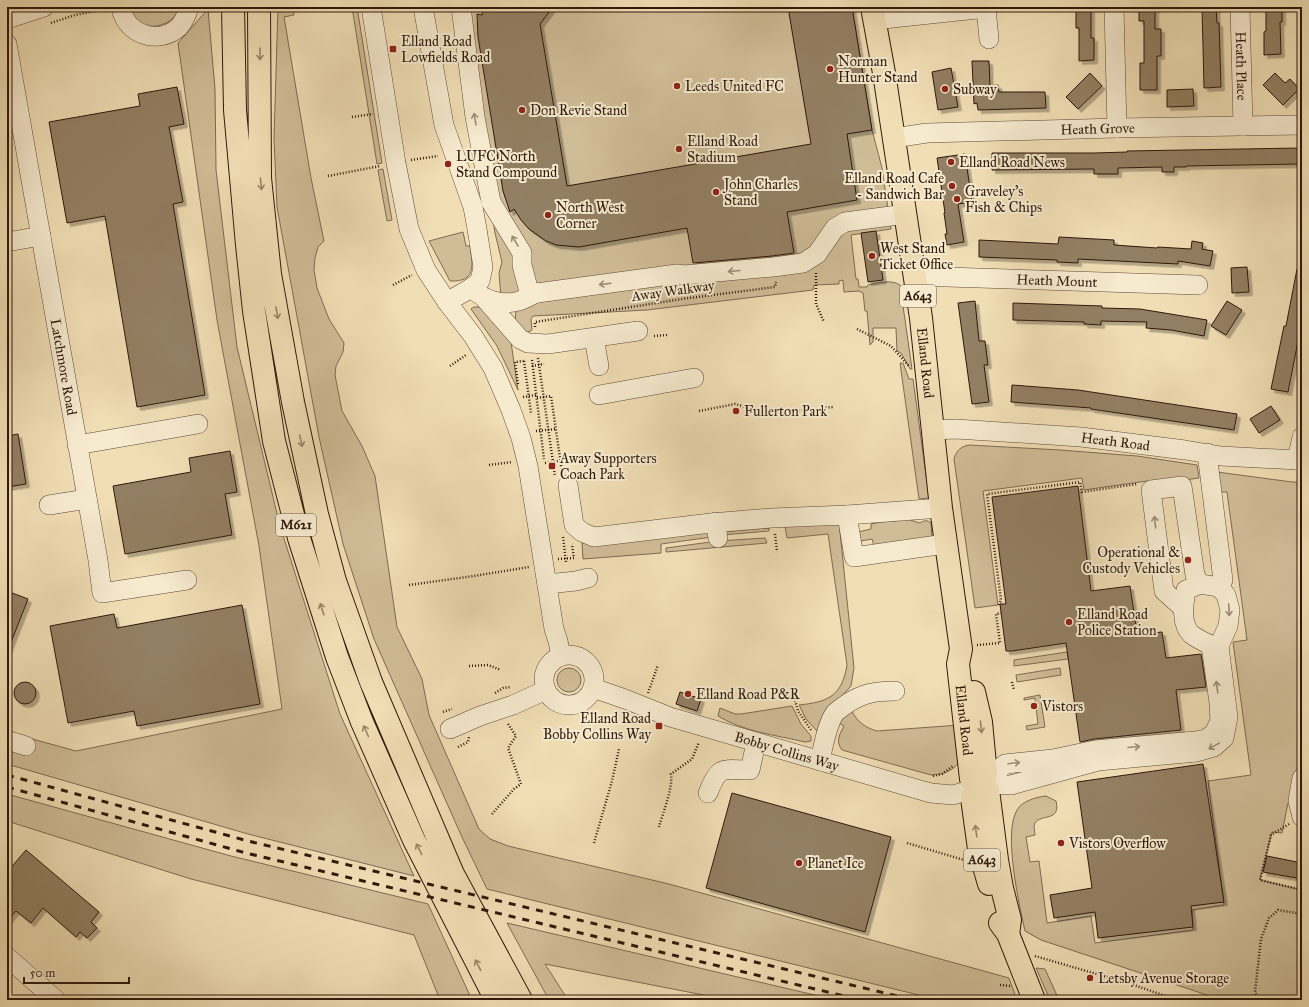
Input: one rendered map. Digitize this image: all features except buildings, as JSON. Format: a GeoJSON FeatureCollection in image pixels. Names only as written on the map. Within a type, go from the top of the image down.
{"type":"FeatureCollection","features":[{"type":"Feature","properties":{"kind":"main road","name":"M621"},"geometry":{"type":"LineString","coordinates":[[232,9],[235,110],[254,311],[274,441],[299,538],[337,657],[362,722],[414,840],[496,1000]]}},
{"type":"Feature","properties":{"kind":"main road","name":"M621"},"geometry":{"type":"LineString","coordinates":[[260,10],[260,178],[270,274],[293,402],[317,514],[335,582],[371,682],[453,874],[520,1000]]}},
{"type":"Feature","properties":{"kind":"main road","name":"Elland Road"},"geometry":{"type":"LineString","coordinates":[[873,13],[884,73],[921,318],[932,430],[946,544],[969,647],[958,664],[971,778],[982,784],[988,790],[997,860],[1010,920],[1008,934]]}},
{"type":"Feature","properties":{"kind":"main road","name":"Elland Road"},"geometry":{"type":"LineString","coordinates":[[982,784],[972,798],[979,849],[1001,925],[1008,934],[1034,1000]]}},
{"type":"Feature","properties":{"kind":"street"},"geometry":{"type":"LineString","coordinates":[[121,7],[126,22],[134,30],[143,35],[153,37],[163,36],[172,32],[183,21],[189,7]]}},
{"type":"Feature","properties":{"kind":"street"},"geometry":{"type":"LineString","coordinates":[[371,7],[388,112],[402,162],[409,229],[426,270],[447,302],[473,336],[493,368],[521,438],[551,559],[547,584],[554,629],[561,656]]}},
{"type":"Feature","properties":{"kind":"street"},"geometry":{"type":"LineString","coordinates":[[424,7],[444,125],[473,207],[483,267],[478,293]]}},
{"type":"Feature","properties":{"kind":"street"},"geometry":{"type":"LineString","coordinates":[[461,7],[475,117],[491,202],[522,253],[522,265],[528,288],[531,292],[537,293]]}},
{"type":"Feature","properties":{"kind":"street"},"geometry":{"type":"LineString","coordinates":[[1114,7],[1117,128]]}},
{"type":"Feature","properties":{"kind":"street","name":"Heath Place"},"geometry":{"type":"LineString","coordinates":[[1240,7],[1243,126]]}},
{"type":"Feature","properties":{"kind":"street"},"geometry":{"type":"LineString","coordinates":[[873,13],[986,8],[989,39]]}},
{"type":"Feature","properties":{"kind":"street"},"geometry":{"type":"LineString","coordinates":[[7,19],[46,15]]}},
{"type":"Feature","properties":{"kind":"street","name":"Latchmore Road"},"geometry":{"type":"LineString","coordinates":[[7,44],[102,593],[187,580]]}},
{"type":"Feature","properties":{"kind":"street","name":"Heath Grove"},"geometry":{"type":"LineString","coordinates":[[894,138],[927,132],[1302,125]]}},
{"type":"Feature","properties":{"kind":"street"},"geometry":{"type":"LineString","coordinates":[[447,302],[478,293],[503,303],[518,301],[537,293],[677,274],[775,274],[803,263],[817,254],[835,228],[845,222],[906,214]]}},
{"type":"Feature","properties":{"kind":"street"},"geometry":{"type":"LineString","coordinates":[[7,242],[40,236]]}},
{"type":"Feature","properties":{"kind":"street","name":"Heath Mount"},"geometry":{"type":"LineString","coordinates":[[915,276],[1198,285]]}},
{"type":"Feature","properties":{"kind":"street"},"geometry":{"type":"LineString","coordinates":[[478,293],[520,338],[528,342],[537,351],[548,344],[638,331]]}},
{"type":"Feature","properties":{"kind":"street"},"geometry":{"type":"LineString","coordinates":[[594,338],[598,366]]}},
{"type":"Feature","properties":{"kind":"street"},"geometry":{"type":"LineString","coordinates":[[599,395],[694,378]]}},
{"type":"Feature","properties":{"kind":"street"},"geometry":{"type":"LineString","coordinates":[[77,445],[198,424]]}},
{"type":"Feature","properties":{"kind":"street","name":"Heath Road"},"geometry":{"type":"LineString","coordinates":[[932,430],[956,429],[1081,437],[1221,456],[1300,460]]}},
{"type":"Feature","properties":{"kind":"street"},"geometry":{"type":"LineString","coordinates":[[1300,460],[1302,437]]}},
{"type":"Feature","properties":{"kind":"street"},"geometry":{"type":"LineString","coordinates":[[1207,453],[1223,580],[1220,587]]}},
{"type":"Feature","properties":{"kind":"street"},"geometry":{"type":"LineString","coordinates":[[562,480],[574,525],[582,532],[594,537],[716,530],[778,517],[846,515],[941,508]]}},
{"type":"Feature","properties":{"kind":"street"},"geometry":{"type":"LineString","coordinates":[[1183,608],[1164,591],[1151,490],[1182,486],[1195,575],[1200,584]]}},
{"type":"Feature","properties":{"kind":"street"},"geometry":{"type":"LineString","coordinates":[[49,505],[86,499]]}},
{"type":"Feature","properties":{"kind":"street"},"geometry":{"type":"LineString","coordinates":[[846,515],[854,557],[946,544]]}},
{"type":"Feature","properties":{"kind":"street"},"geometry":{"type":"LineString","coordinates":[[547,584],[576,581],[588,578]]}},
{"type":"Feature","properties":{"kind":"street"},"geometry":{"type":"LineString","coordinates":[[982,784],[1011,785],[1098,761],[1171,755],[1197,752],[1214,747],[1224,738],[1228,717],[1219,646],[1228,626],[1230,610],[1226,595],[1220,587],[1200,584],[1186,590],[1183,608],[1186,627],[1191,634],[1211,645],[1220,721],[1214,733],[1206,739],[1195,741],[1171,755]]}},
{"type":"Feature","properties":{"kind":"street"},"geometry":{"type":"LineString","coordinates":[[561,656],[576,656],[584,660],[593,672],[593,688],[589,696],[575,705],[566,705],[558,702],[551,697],[546,690],[544,682],[545,673],[548,666],[561,656]]}},
{"type":"Feature","properties":{"kind":"street","name":"Bobby Collins Way"},"geometry":{"type":"LineString","coordinates":[[593,688],[643,706],[670,718],[931,793],[953,795],[973,789],[982,784]]}},
{"type":"Feature","properties":{"kind":"street"},"geometry":{"type":"LineString","coordinates":[[450,729],[480,716],[513,705],[546,690]]}},
{"type":"Feature","properties":{"kind":"street"},"geometry":{"type":"LineString","coordinates":[[820,761],[830,725],[836,713],[845,705],[860,696],[877,692],[895,691]]}},
{"type":"Feature","properties":{"kind":"street"},"geometry":{"type":"LineString","coordinates":[[7,740],[26,746]]}},
{"type":"Feature","properties":{"kind":"street"},"geometry":{"type":"LineString","coordinates":[[708,793],[717,774],[723,770],[750,770],[756,743]]}},
{"type":"Feature","properties":{"kind":"street"},"geometry":{"type":"LineString","coordinates":[[1302,778],[1298,801],[1302,816]]}},
{"type":"Feature","properties":{"kind":"street"},"geometry":{"type":"LineString","coordinates":[[7,957],[56,1000]]}},
{"type":"Feature","properties":{"kind":"path"},"geometry":{"type":"LineString","coordinates":[[46,15],[75,15],[103,10],[110,7]]}},
{"type":"Feature","properties":{"kind":"path"},"geometry":{"type":"LineString","coordinates":[[352,117],[388,112]]}},
{"type":"Feature","properties":{"kind":"path"},"geometry":{"type":"LineString","coordinates":[[328,176],[454,154]]}},
{"type":"Feature","properties":{"kind":"path"},"geometry":{"type":"LineString","coordinates":[[393,285],[417,273]]}},
{"type":"Feature","properties":{"kind":"path","name":"Away Walkway"},"geometry":{"type":"LineString","coordinates":[[537,351],[535,322],[775,287],[775,274]]}},
{"type":"Feature","properties":{"kind":"path"},"geometry":{"type":"LineString","coordinates":[[816,275],[816,304],[824,322]]}},
{"type":"Feature","properties":{"kind":"path"},"geometry":{"type":"LineString","coordinates":[[857,328],[891,346]]}},
{"type":"Feature","properties":{"kind":"path"},"geometry":{"type":"LineString","coordinates":[[520,390],[515,362],[524,361],[537,351]]}},
{"type":"Feature","properties":{"kind":"path"},"geometry":{"type":"LineString","coordinates":[[537,351],[553,462],[562,480]]}},
{"type":"Feature","properties":{"kind":"path"},"geometry":{"type":"LineString","coordinates":[[537,351],[532,366],[546,470]]}},
{"type":"Feature","properties":{"kind":"path"},"geometry":{"type":"LineString","coordinates":[[450,366],[468,354]]}},
{"type":"Feature","properties":{"kind":"path"},"geometry":{"type":"LineString","coordinates":[[524,361],[531,415]]}},
{"type":"Feature","properties":{"kind":"path"},"geometry":{"type":"LineString","coordinates":[[532,366],[544,364]]}},
{"type":"Feature","properties":{"kind":"path"},"geometry":{"type":"LineString","coordinates":[[523,397],[551,396],[561,461],[562,480]]}},
{"type":"Feature","properties":{"kind":"path"},"geometry":{"type":"LineString","coordinates":[[699,411],[734,404],[770,414],[833,407]]}},
{"type":"Feature","properties":{"kind":"path"},"geometry":{"type":"LineString","coordinates":[[536,431],[556,429]]}},
{"type":"Feature","properties":{"kind":"path"},"geometry":{"type":"LineString","coordinates":[[545,463],[561,461]]}},
{"type":"Feature","properties":{"kind":"path"},"geometry":{"type":"LineString","coordinates":[[489,465],[517,462]]}},
{"type":"Feature","properties":{"kind":"path"},"geometry":{"type":"LineString","coordinates":[[999,605],[1001,600],[987,494],[1080,482],[1082,492],[1133,484]]}},
{"type":"Feature","properties":{"kind":"path"},"geometry":{"type":"LineString","coordinates":[[562,533],[566,560]]}},
{"type":"Feature","properties":{"kind":"path"},"geometry":{"type":"LineString","coordinates":[[408,585],[474,576],[551,559],[566,560],[574,558],[572,538]]}},
{"type":"Feature","properties":{"kind":"path"},"geometry":{"type":"LineString","coordinates":[[969,647],[1000,643],[996,614],[1002,613]]}},
{"type":"Feature","properties":{"kind":"path"},"geometry":{"type":"LineString","coordinates":[[469,666],[488,665],[501,670]]}},
{"type":"Feature","properties":{"kind":"path"},"geometry":{"type":"LineString","coordinates":[[643,706],[658,665]]}},
{"type":"Feature","properties":{"kind":"path"},"geometry":{"type":"LineString","coordinates":[[1012,682],[1014,690]]}},
{"type":"Feature","properties":{"kind":"path"},"geometry":{"type":"LineString","coordinates":[[791,686],[798,711],[814,733]]}},
{"type":"Feature","properties":{"kind":"path"},"geometry":{"type":"LineString","coordinates":[[492,814],[514,789],[521,784],[508,748],[516,736],[506,722]]}},
{"type":"Feature","properties":{"kind":"path"},"geometry":{"type":"LineString","coordinates":[[659,827],[672,779],[671,774],[692,759],[704,727]]}},
{"type":"Feature","properties":{"kind":"path"},"geometry":{"type":"LineString","coordinates":[[458,747],[468,742],[469,737],[473,733]]}},
{"type":"Feature","properties":{"kind":"path"},"geometry":{"type":"LineString","coordinates":[[594,843],[612,781],[619,749]]}},
{"type":"Feature","properties":{"kind":"path"},"geometry":{"type":"LineString","coordinates":[[1302,816],[1271,835],[1260,880],[1302,890]]}},
{"type":"Feature","properties":{"kind":"path"},"geometry":{"type":"LineString","coordinates":[[907,843],[984,866]]}},
{"type":"Feature","properties":{"kind":"path"},"geometry":{"type":"LineString","coordinates":[[1258,1000],[1255,992],[1258,961],[1261,939],[1269,918],[1278,910],[1302,914]]}},
{"type":"Feature","properties":{"kind":"path"},"geometry":{"type":"LineString","coordinates":[[1017,956],[1036,956],[1131,984],[1178,1000]]}},
{"type":"Feature","properties":{"kind":"shaded area"},"geometry":{"type":"Polygon","coordinates":[[[129,7],[180,7],[177,13],[167,23],[147,26],[140,23],[135,18],[129,7]]]}},
{"type":"Feature","properties":{"kind":"shaded area"},"geometry":{"type":"Polygon","coordinates":[[[278,7],[293,7],[294,15],[284,17],[311,178],[324,241],[318,247],[314,270],[317,288],[329,319],[344,343],[343,352],[336,366],[335,375],[342,411],[362,446],[375,476],[397,627],[422,679],[429,715],[479,829],[490,839],[508,846],[669,884],[1009,978],[1017,1000],[939,1000],[487,889],[461,835],[374,639],[343,544],[319,437],[277,207],[274,138],[278,7]]]}},
{"type":"Feature","properties":{"kind":"shaded area"},"geometry":{"type":"Polygon","coordinates":[[[352,7],[357,7],[382,163],[377,164],[352,7]]]}},
{"type":"Feature","properties":{"kind":"shaded area","name":"Elland Road Stadium"},"geometry":{"type":"Polygon","coordinates":[[[459,7],[852,7],[872,130],[882,168],[891,229],[851,235],[856,279],[858,279],[859,287],[867,287],[868,285],[884,282],[893,282],[900,285],[912,369],[910,369],[901,353],[897,351],[896,328],[873,328],[873,342],[870,345],[867,311],[865,311],[863,293],[859,291],[844,292],[843,280],[839,281],[839,284],[814,285],[813,290],[647,310],[533,316],[531,319],[532,330],[524,334],[515,323],[516,310],[501,298],[499,273],[502,262],[495,233],[459,7]]]}},
{"type":"Feature","properties":{"kind":"shaded area"},"geometry":{"type":"Polygon","coordinates":[[[208,9],[215,89],[216,170],[237,347],[280,526],[340,714],[414,876],[248,834],[7,764],[7,732],[76,751],[282,709],[259,546],[217,320],[178,43],[208,9]]]}},
{"type":"Feature","properties":{"kind":"shaded area"},"geometry":{"type":"Polygon","coordinates":[[[383,169],[392,220],[387,221],[378,170],[383,169]]]}},
{"type":"Feature","properties":{"kind":"shaded area"},"geometry":{"type":"Polygon","coordinates":[[[463,232],[466,246],[470,246],[472,260],[471,271],[469,276],[465,279],[450,281],[429,241],[463,232]]]}},
{"type":"Feature","properties":{"kind":"shaded area"},"geometry":{"type":"Polygon","coordinates":[[[474,307],[481,307],[511,342],[518,390],[497,346],[471,309],[474,307]]]}},
{"type":"Feature","properties":{"kind":"shaded area"},"geometry":{"type":"Polygon","coordinates":[[[900,363],[903,363],[909,379],[913,379],[929,498],[919,499],[900,363]]]}},
{"type":"Feature","properties":{"kind":"shaded area"},"geometry":{"type":"Polygon","coordinates":[[[969,445],[1137,456],[1197,465],[1199,478],[1148,485],[1147,481],[1084,490],[1082,478],[983,491],[998,605],[975,608],[954,459],[959,449],[969,445]]]}},
{"type":"Feature","properties":{"kind":"shaded area"},"geometry":{"type":"Polygon","coordinates":[[[1217,472],[1302,482],[1302,754],[1294,791],[1290,803],[1288,803],[1282,833],[1272,832],[1260,880],[1302,890],[1302,1000],[1222,1000],[1041,940],[1025,931],[1016,887],[1012,851],[1013,821],[1017,810],[1022,804],[1034,798],[1046,796],[1056,801],[1057,808],[1055,813],[1039,819],[1034,826],[1035,835],[1026,837],[1030,862],[1039,861],[1047,923],[1091,916],[1095,943],[1193,930],[1192,910],[1224,905],[1208,781],[1251,775],[1233,642],[1247,640],[1227,492],[1219,492],[1217,472]]]}},
{"type":"Feature","properties":{"kind":"shaded area"},"geometry":{"type":"Polygon","coordinates":[[[902,519],[920,523],[927,521],[931,523],[932,540],[875,550],[872,539],[855,542],[854,533],[871,529],[871,524],[902,519]]]}},
{"type":"Feature","properties":{"kind":"shaded area"},"geometry":{"type":"Polygon","coordinates":[[[839,522],[854,668],[851,686],[841,697],[820,731],[817,731],[806,719],[799,705],[818,702],[832,696],[841,684],[847,665],[828,534],[787,538],[785,526],[839,522]]]}},
{"type":"Feature","properties":{"kind":"shaded area"},"geometry":{"type":"Polygon","coordinates":[[[769,528],[769,531],[722,535],[722,532],[769,528]]]}},
{"type":"Feature","properties":{"kind":"shaded area"},"geometry":{"type":"Polygon","coordinates":[[[711,532],[712,537],[661,544],[661,553],[583,559],[582,543],[711,532]]]}},
{"type":"Feature","properties":{"kind":"shaded area"},"geometry":{"type":"Polygon","coordinates":[[[765,538],[767,543],[666,552],[666,548],[718,541],[765,538]]]}},
{"type":"Feature","properties":{"kind":"shaded area"},"geometry":{"type":"Polygon","coordinates":[[[1067,652],[1068,659],[1014,666],[1014,660],[1067,652]]]}},
{"type":"Feature","properties":{"kind":"shaded area"},"geometry":{"type":"Polygon","coordinates":[[[564,668],[574,668],[581,675],[581,685],[574,692],[564,692],[557,685],[557,675],[564,668]]]}},
{"type":"Feature","properties":{"kind":"shaded area"},"geometry":{"type":"Polygon","coordinates":[[[1060,668],[1061,675],[1017,682],[1016,675],[1060,668]]]}},
{"type":"Feature","properties":{"kind":"shaded area"},"geometry":{"type":"Polygon","coordinates":[[[1040,695],[1045,727],[1027,730],[1026,726],[1038,724],[1035,698],[1024,700],[1024,698],[1040,695]]]}},
{"type":"Feature","properties":{"kind":"shaded area"},"geometry":{"type":"Polygon","coordinates":[[[792,706],[801,724],[811,736],[811,741],[805,742],[749,729],[738,726],[718,716],[720,708],[735,714],[741,714],[792,706]]]}},
{"type":"Feature","properties":{"kind":"shaded area"},"geometry":{"type":"Polygon","coordinates":[[[852,711],[862,724],[877,731],[960,725],[962,750],[959,762],[949,771],[931,775],[842,750],[839,741],[844,726],[837,722],[852,711]]]}},
{"type":"Feature","properties":{"kind":"shaded area"},"geometry":{"type":"Polygon","coordinates":[[[7,794],[231,856],[428,904],[472,1000],[440,1000],[414,935],[191,879],[7,821],[7,794]]]}},
{"type":"Feature","properties":{"kind":"shaded area"},"geometry":{"type":"Polygon","coordinates":[[[507,923],[836,1000],[729,1000],[545,964],[568,1000],[549,1000],[507,923]]]}},
{"type":"Feature","properties":{"kind":"shaded area"},"geometry":{"type":"Polygon","coordinates":[[[1036,968],[1045,969],[1059,1000],[1050,1000],[1036,968]]]}},
{"type":"Feature","properties":{"kind":"railway"},"geometry":{"type":"LineString","coordinates":[[7,775],[248,841],[914,1000]]}},
{"type":"Feature","properties":{"kind":"railway"},"geometry":{"type":"LineString","coordinates":[[7,787],[246,853],[861,1000]]}},
{"type":"Feature","properties":{"kind":"place","name":"Elland Road Lowfields Road"},"geometry":{"type":"Point","coordinates":[393,49]}},
{"type":"Feature","properties":{"kind":"place","name":"Norman Hunter Stand"},"geometry":{"type":"Point","coordinates":[830,69]}},
{"type":"Feature","properties":{"kind":"place","name":"Leeds United FC"},"geometry":{"type":"Point","coordinates":[677,86]}},
{"type":"Feature","properties":{"kind":"place","name":"Subway"},"geometry":{"type":"Point","coordinates":[945,89]}},
{"type":"Feature","properties":{"kind":"place","name":"Don Revie Stand"},"geometry":{"type":"Point","coordinates":[522,110]}},
{"type":"Feature","properties":{"kind":"place","name":"Elland Road Stadium"},"geometry":{"type":"Point","coordinates":[679,149]}},
{"type":"Feature","properties":{"kind":"place","name":"Elland Road News"},"geometry":{"type":"Point","coordinates":[951,162]}},
{"type":"Feature","properties":{"kind":"place","name":"LUFC North Stand Compound"},"geometry":{"type":"Point","coordinates":[448,164]}},
{"type":"Feature","properties":{"kind":"place","name":"Elland Road Cafe - Sandwich Bar"},"geometry":{"type":"Point","coordinates":[952,186]}},
{"type":"Feature","properties":{"kind":"place","name":"John Charles Stand"},"geometry":{"type":"Point","coordinates":[716,192]}},
{"type":"Feature","properties":{"kind":"place","name":"Graveley's Fish & Chips"},"geometry":{"type":"Point","coordinates":[957,199]}},
{"type":"Feature","properties":{"kind":"place","name":"North West Corner"},"geometry":{"type":"Point","coordinates":[548,215]}},
{"type":"Feature","properties":{"kind":"place","name":"West Stand Ticket Office"},"geometry":{"type":"Point","coordinates":[872,256]}},
{"type":"Feature","properties":{"kind":"place","name":"Fullerton Park"},"geometry":{"type":"Point","coordinates":[736,411]}},
{"type":"Feature","properties":{"kind":"place","name":"Away Supporters Coach Park"},"geometry":{"type":"Point","coordinates":[552,466]}},
{"type":"Feature","properties":{"kind":"place","name":"Operational & Custody Vehicles"},"geometry":{"type":"Point","coordinates":[1188,560]}},
{"type":"Feature","properties":{"kind":"place","name":"Elland Road Police Station"},"geometry":{"type":"Point","coordinates":[1069,622]}},
{"type":"Feature","properties":{"kind":"place","name":"Elland Road P&R"},"geometry":{"type":"Point","coordinates":[688,694]}},
{"type":"Feature","properties":{"kind":"place","name":"Vistors"},"geometry":{"type":"Point","coordinates":[1034,706]}},
{"type":"Feature","properties":{"kind":"place","name":"Elland Road Bobby Collins Way"},"geometry":{"type":"Point","coordinates":[659,726]}},
{"type":"Feature","properties":{"kind":"place","name":"Vistors Overflow"},"geometry":{"type":"Point","coordinates":[1061,843]}},
{"type":"Feature","properties":{"kind":"place","name":"Planet Ice"},"geometry":{"type":"Point","coordinates":[799,863]}},
{"type":"Feature","properties":{"kind":"place","name":"Letsby Avenue Storage"},"geometry":{"type":"Point","coordinates":[1090,978]}}]}
